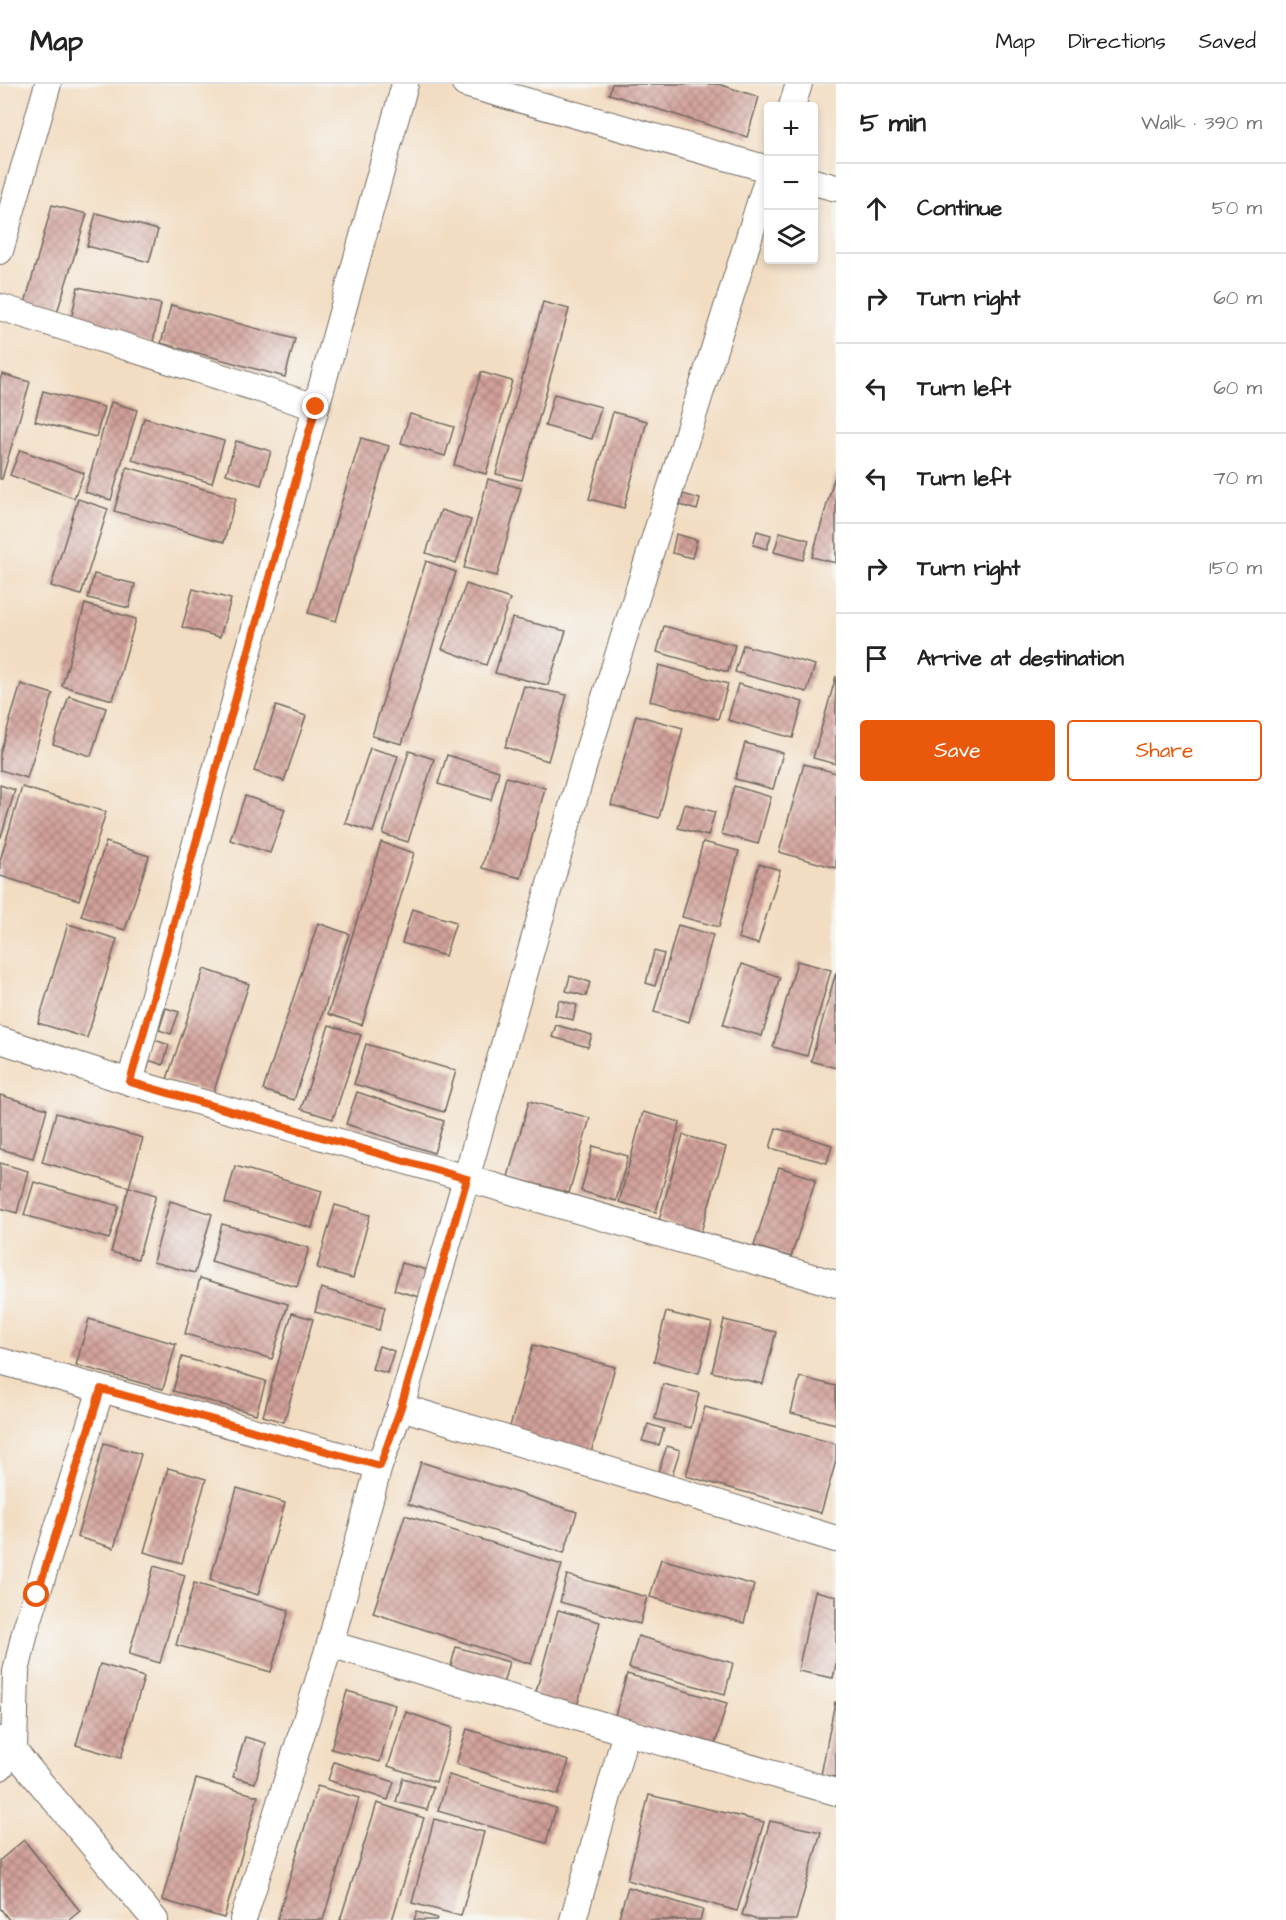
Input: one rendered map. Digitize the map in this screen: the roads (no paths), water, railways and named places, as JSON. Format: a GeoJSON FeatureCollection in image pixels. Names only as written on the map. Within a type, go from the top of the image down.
{"type":"FeatureCollection","features":[{"type":"Feature","properties":{"kind":"street"},"geometry":{"type":"LineString","coordinates":[[0,251],[48,84]]}},
{"type":"Feature","properties":{"kind":"street"},"geometry":{"type":"LineString","coordinates":[[130,1082],[405,84]]}},
{"type":"Feature","properties":{"kind":"street"},"geometry":{"type":"LineString","coordinates":[[465,84],[764,168]]}},
{"type":"Feature","properties":{"kind":"street"},"geometry":{"type":"LineString","coordinates":[[793,102],[799,84]]}},
{"type":"Feature","properties":{"kind":"street"},"geometry":{"type":"LineString","coordinates":[[818,183],[836,188]]}},
{"type":"Feature","properties":{"kind":"street"},"geometry":{"type":"LineString","coordinates":[[243,1920],[330,1644],[380,1466],[401,1407],[585,762],[764,190]]}},
{"type":"Feature","properties":{"kind":"street"},"geometry":{"type":"LineString","coordinates":[[0,307],[316,407]]}},
{"type":"Feature","properties":{"kind":"street"},"geometry":{"type":"LineString","coordinates":[[0,1040],[130,1082],[836,1284]]}},
{"type":"Feature","properties":{"kind":"street"},"geometry":{"type":"LineString","coordinates":[[0,1361],[380,1466]]}},
{"type":"Feature","properties":{"kind":"street"},"geometry":{"type":"LineString","coordinates":[[101,1389],[25,1632],[16,1672],[4,1750],[155,1920]]}},
{"type":"Feature","properties":{"kind":"street"},"geometry":{"type":"LineString","coordinates":[[401,1407],[836,1539]]}},
{"type":"Feature","properties":{"kind":"street"},"geometry":{"type":"LineString","coordinates":[[330,1644],[836,1792]]}},
{"type":"Feature","properties":{"kind":"street"},"geometry":{"type":"LineString","coordinates":[[573,1920],[626,1732]]}}]}
